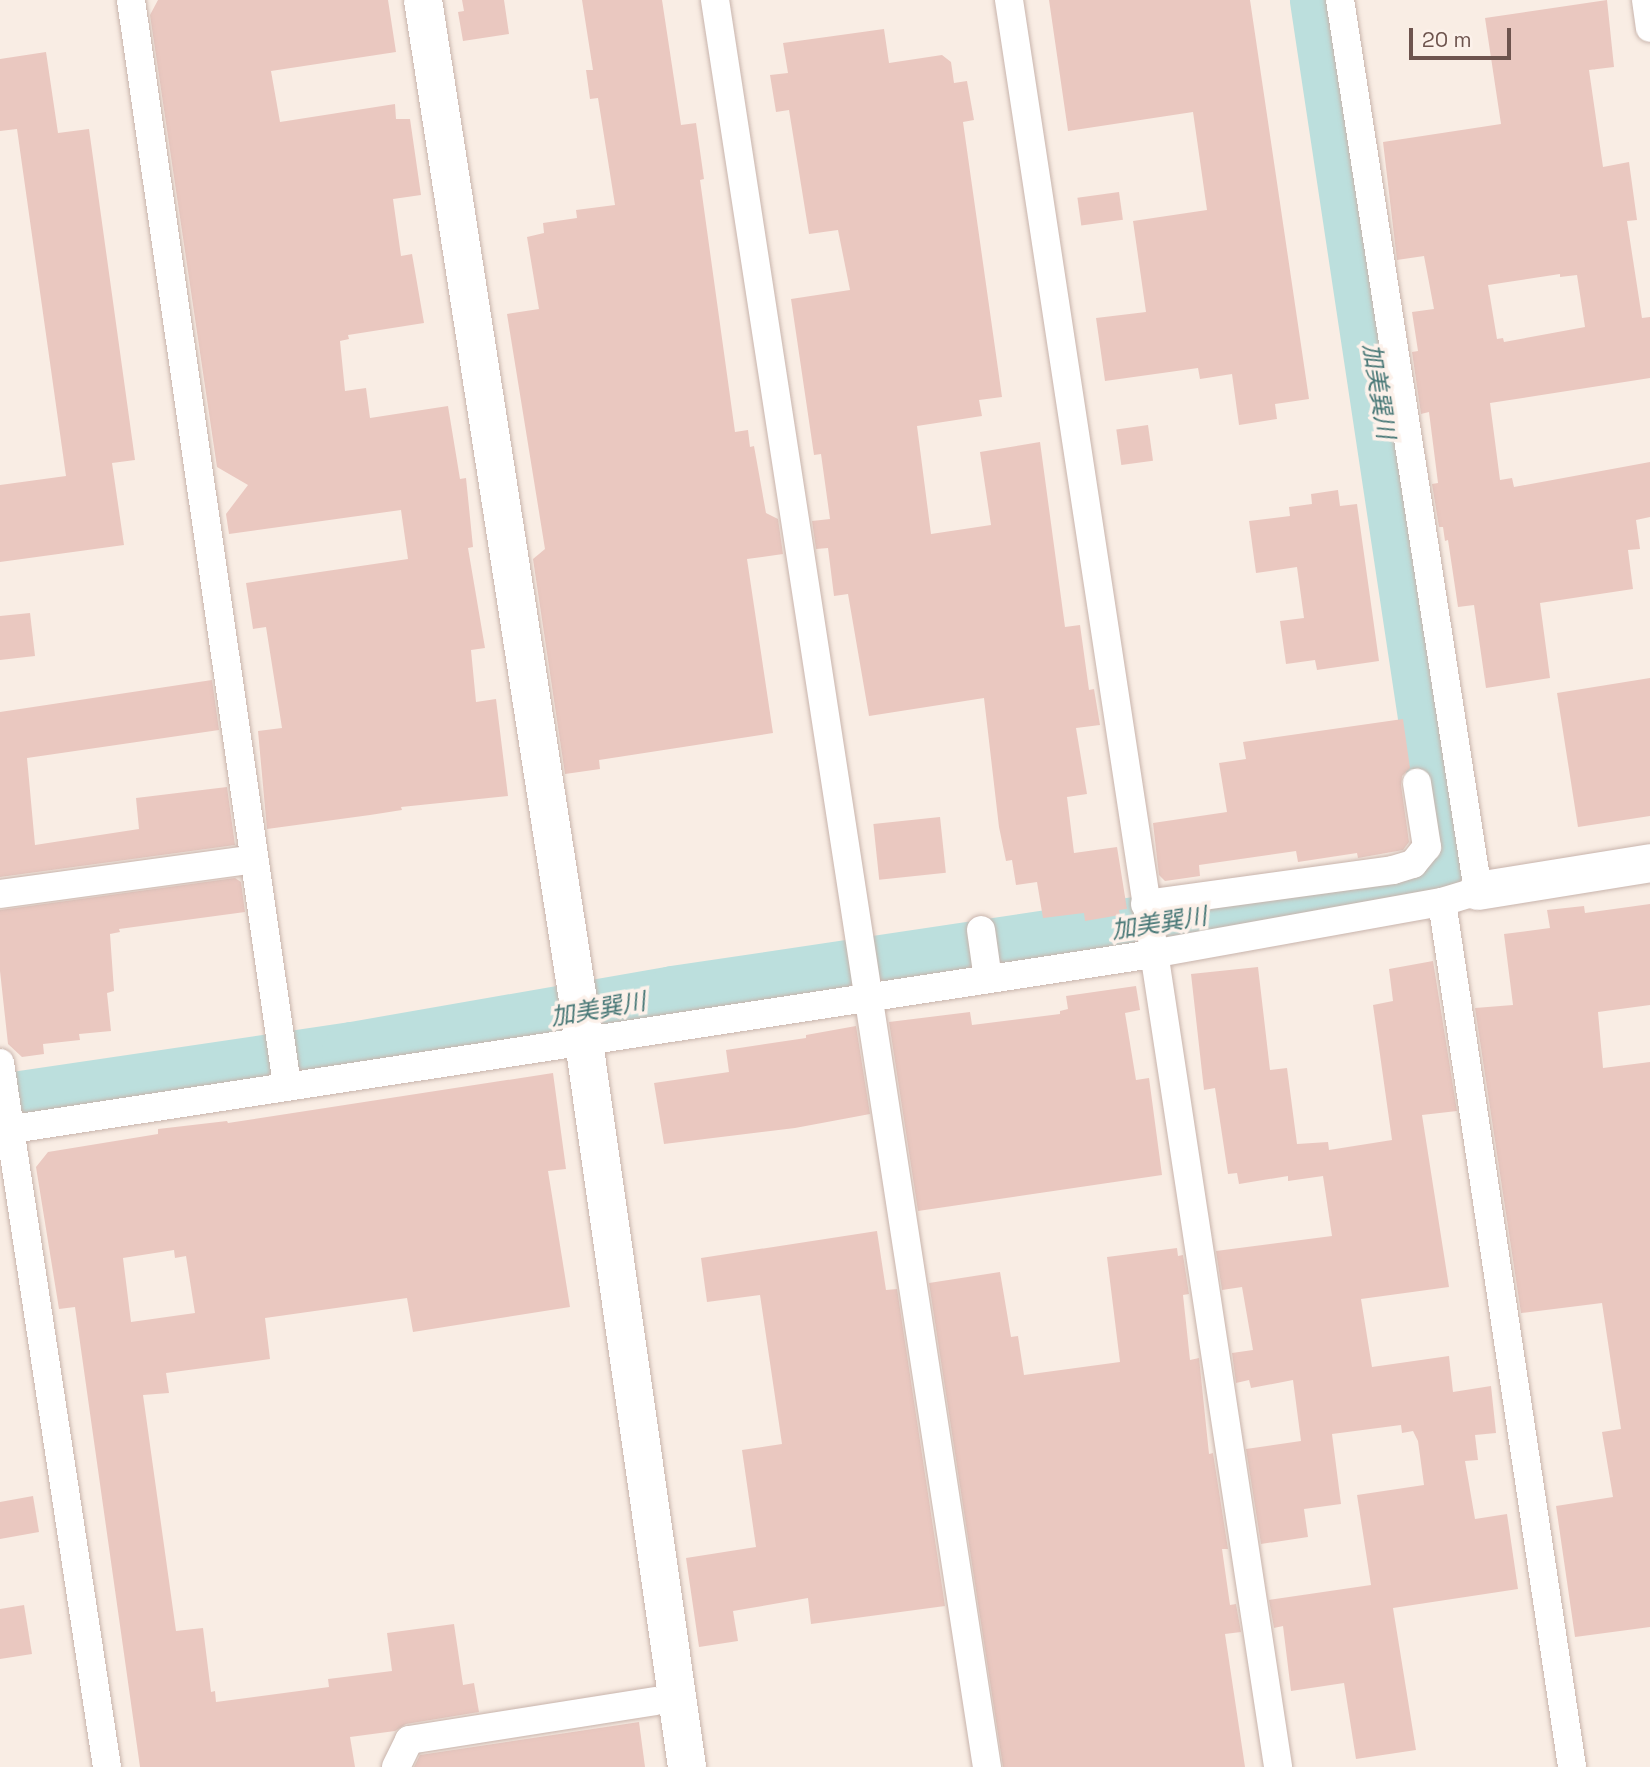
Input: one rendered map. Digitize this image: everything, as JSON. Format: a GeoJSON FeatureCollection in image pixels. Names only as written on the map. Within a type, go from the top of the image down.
{"type":"FeatureCollection","features":[{"type":"Feature","properties":{"kind":"street"},"geometry":{"type":"LineString","coordinates":[[131,0],[287,1085]]}},
{"type":"Feature","properties":{"kind":"street"},"geometry":{"type":"LineString","coordinates":[[423,0],[581,1023],[687,1767]]}},
{"type":"Feature","properties":{"kind":"street"},"geometry":{"type":"LineString","coordinates":[[715,0],[987,1767]]}},
{"type":"Feature","properties":{"kind":"street"},"geometry":{"type":"LineString","coordinates":[[1009,0],[1278,1767]]}},
{"type":"Feature","properties":{"kind":"street"},"geometry":{"type":"LineString","coordinates":[[1340,0],[1460,897],[1572,1767]]}},
{"type":"Feature","properties":{"kind":"street"},"geometry":{"type":"LineString","coordinates":[[1646,0],[1650,28]]}},
{"type":"Feature","properties":{"kind":"street"},"geometry":{"type":"LineString","coordinates":[[1148,927],[1396,889],[1427,847],[1417,783]]}},
{"type":"Feature","properties":{"kind":"street"},"geometry":{"type":"LineString","coordinates":[[0,894],[254,859]]}},
{"type":"Feature","properties":{"kind":"street"},"geometry":{"type":"LineString","coordinates":[[7,1129],[287,1085],[581,1023],[864,977],[984,953],[1396,889],[1460,897],[1650,863]]}},
{"type":"Feature","properties":{"kind":"street"},"geometry":{"type":"LineString","coordinates":[[1,1067],[7,1129],[107,1767]]}},
{"type":"Feature","properties":{"kind":"street"},"geometry":{"type":"LineString","coordinates":[[396,1767],[409,1740],[655,1700]]}},
{"type":"Feature","properties":{"kind":"building"},"geometry":{"type":"Polygon","coordinates":[[[158,0],[388,0],[396,52],[271,71],[280,122],[395,104],[396,119],[410,119],[421,195],[393,199],[401,256],[412,254],[424,323],[348,335],[349,339],[340,341],[345,391],[366,388],[370,418],[448,406],[460,479],[466,478],[473,547],[468,548],[485,648],[471,650],[476,702],[496,699],[508,796],[401,807],[402,810],[267,829],[258,731],[282,728],[266,627],[253,629],[246,583],[408,559],[401,510],[229,534],[226,514],[248,485],[217,467],[150,15],[158,0]]]}},
{"type":"Feature","properties":{"kind":"building"},"geometry":{"type":"Polygon","coordinates":[[[462,0],[504,0],[509,34],[463,41],[458,12],[464,11],[462,0]]]}},
{"type":"Feature","properties":{"kind":"building"},"geometry":{"type":"Polygon","coordinates":[[[582,0],[662,0],[681,125],[696,123],[704,179],[700,180],[735,432],[748,430],[750,447],[754,446],[766,513],[778,519],[783,554],[747,559],[773,733],[599,760],[600,769],[565,774],[533,559],[545,549],[507,314],[539,309],[527,237],[544,233],[543,223],[577,218],[576,210],[615,205],[598,98],[590,99],[586,70],[593,70],[582,0]]]}},
{"type":"Feature","properties":{"kind":"building"},"geometry":{"type":"Polygon","coordinates":[[[1049,0],[1250,0],[1309,399],[1275,404],[1277,419],[1239,425],[1232,374],[1200,379],[1198,368],[1105,381],[1096,318],[1146,312],[1133,221],[1207,210],[1193,112],[1068,131],[1049,0]]]}},
{"type":"Feature","properties":{"kind":"building"},"geometry":{"type":"Polygon","coordinates":[[[1607,0],[1614,67],[1589,70],[1603,167],[1629,162],[1637,220],[1627,221],[1642,318],[1650,317],[1650,378],[1490,403],[1500,480],[1512,478],[1514,487],[1650,462],[1650,517],[1636,520],[1640,549],[1628,550],[1633,589],[1540,603],[1550,678],[1486,688],[1474,605],[1458,607],[1448,540],[1445,541],[1443,527],[1439,527],[1432,484],[1438,483],[1429,412],[1421,414],[1412,352],[1418,351],[1412,312],[1434,309],[1424,256],[1397,260],[1383,142],[1501,124],[1485,18],[1607,0]],[[1560,274],[1488,285],[1497,339],[1503,338],[1504,342],[1585,327],[1577,275],[1560,277],[1560,274]]]}},
{"type":"Feature","properties":{"kind":"building"},"geometry":{"type":"Polygon","coordinates":[[[884,29],[889,63],[942,55],[951,62],[954,83],[967,81],[974,120],[963,122],[1002,397],[979,400],[982,416],[917,426],[931,534],[991,525],[980,452],[1040,442],[1065,627],[1080,625],[1089,690],[1094,689],[1100,725],[1076,728],[1087,794],[1067,797],[1074,853],[1117,847],[1127,909],[1119,910],[1120,915],[1085,921],[1084,913],[1043,918],[1037,882],[1016,885],[1012,860],[1006,861],[999,827],[984,698],[869,716],[848,594],[834,596],[828,548],[816,549],[812,521],[830,519],[821,454],[814,455],[791,299],[850,290],[838,230],[809,234],[789,110],[776,112],[770,75],[788,73],[783,43],[884,29]]]}},
{"type":"Feature","properties":{"kind":"building"},"geometry":{"type":"Polygon","coordinates":[[[46,52],[58,133],[89,129],[135,460],[112,463],[124,545],[0,562],[0,485],[66,476],[17,129],[0,131],[0,59],[46,52]]]}},
{"type":"Feature","properties":{"kind":"building"},"geometry":{"type":"Polygon","coordinates":[[[1119,192],[1123,220],[1081,226],[1077,198],[1119,192]]]}},
{"type":"Feature","properties":{"kind":"building"},"geometry":{"type":"Polygon","coordinates":[[[1148,425],[1153,461],[1121,465],[1116,429],[1148,425]]]}},
{"type":"Feature","properties":{"kind":"building"},"geometry":{"type":"Polygon","coordinates":[[[1338,490],[1340,506],[1357,504],[1379,661],[1317,670],[1315,660],[1286,664],[1280,621],[1304,618],[1297,567],[1256,573],[1249,521],[1290,516],[1289,507],[1312,504],[1311,494],[1338,490]]]}},
{"type":"Feature","properties":{"kind":"building"},"geometry":{"type":"Polygon","coordinates":[[[30,613],[35,656],[0,660],[0,616],[30,613]]]}},
{"type":"Feature","properties":{"kind":"building"},"geometry":{"type":"Polygon","coordinates":[[[1650,678],[1650,816],[1578,827],[1557,693],[1650,678]]]}},
{"type":"Feature","properties":{"kind":"building"},"geometry":{"type":"Polygon","coordinates":[[[212,680],[219,730],[27,758],[35,845],[139,829],[136,798],[227,787],[235,845],[0,877],[0,712],[212,680]]]}},
{"type":"Feature","properties":{"kind":"building"},"geometry":{"type":"Polygon","coordinates":[[[1403,719],[1410,768],[1402,776],[1401,785],[1409,842],[1403,850],[1358,858],[1357,853],[1298,862],[1296,851],[1199,865],[1200,876],[1165,881],[1159,875],[1153,823],[1227,812],[1219,763],[1246,759],[1243,742],[1403,719]]]}},
{"type":"Feature","properties":{"kind":"building"},"geometry":{"type":"Polygon","coordinates":[[[940,817],[946,873],[879,880],[873,824],[940,817]]]}},
{"type":"Feature","properties":{"kind":"building"},"geometry":{"type":"Polygon","coordinates":[[[235,878],[241,882],[245,912],[119,929],[120,932],[110,934],[114,991],[107,993],[111,1031],[79,1034],[80,1040],[43,1044],[44,1054],[22,1057],[8,1044],[0,971],[0,910],[235,878]]]}},
{"type":"Feature","properties":{"kind":"building"},"geometry":{"type":"Polygon","coordinates":[[[1650,904],[1650,1005],[1598,1012],[1603,1068],[1650,1062],[1650,1627],[1575,1637],[1556,1506],[1613,1497],[1602,1432],[1621,1429],[1602,1303],[1521,1313],[1475,1008],[1513,1005],[1504,934],[1550,928],[1547,910],[1584,906],[1585,913],[1650,904]]]}},
{"type":"Feature","properties":{"kind":"building"},"geometry":{"type":"Polygon","coordinates":[[[1433,961],[1457,1111],[1422,1115],[1449,1287],[1361,1299],[1372,1367],[1449,1356],[1453,1392],[1491,1386],[1496,1433],[1475,1435],[1478,1460],[1465,1461],[1475,1519],[1507,1514],[1518,1589],[1393,1608],[1416,1750],[1356,1759],[1344,1683],[1291,1691],[1283,1626],[1274,1628],[1269,1600],[1371,1585],[1357,1495],[1424,1485],[1418,1441],[1413,1431],[1402,1433],[1401,1425],[1332,1434],[1341,1504],[1304,1509],[1308,1537],[1261,1544],[1246,1449],[1301,1441],[1293,1380],[1251,1388],[1249,1380],[1236,1383],[1232,1353],[1253,1350],[1242,1287],[1222,1290],[1216,1251],[1332,1236],[1323,1176],[1288,1181],[1288,1176],[1239,1184],[1237,1173],[1228,1174],[1215,1088],[1204,1090],[1191,974],[1258,967],[1270,1070],[1287,1068],[1297,1144],[1328,1142],[1329,1150],[1392,1140],[1373,1005],[1393,1001],[1389,969],[1433,961]]]}},
{"type":"Feature","properties":{"kind":"building"},"geometry":{"type":"Polygon","coordinates":[[[1136,986],[1140,1010],[1125,1013],[1136,1080],[1149,1078],[1162,1175],[918,1211],[889,1022],[970,1012],[972,1025],[1060,1014],[1060,1011],[1068,1009],[1066,996],[1136,986]]]}},
{"type":"Feature","properties":{"kind":"building"},"geometry":{"type":"Polygon","coordinates":[[[856,1026],[870,1114],[795,1128],[664,1144],[654,1083],[729,1072],[726,1050],[806,1038],[806,1035],[856,1026]]]}},
{"type":"Feature","properties":{"kind":"building"},"geometry":{"type":"Polygon","coordinates":[[[553,1073],[566,1169],[548,1171],[570,1307],[413,1332],[407,1298],[265,1318],[270,1359],[166,1373],[169,1393],[143,1395],[176,1631],[203,1628],[211,1692],[215,1691],[216,1702],[329,1687],[328,1679],[392,1671],[387,1633],[454,1624],[463,1685],[474,1683],[479,1712],[406,1724],[395,1731],[350,1737],[355,1767],[140,1767],[75,1307],[59,1309],[36,1167],[48,1152],[158,1134],[158,1129],[228,1123],[553,1073]],[[174,1250],[123,1258],[131,1322],[195,1313],[186,1256],[175,1258],[174,1250]]]}},
{"type":"Feature","properties":{"kind":"building"},"geometry":{"type":"Polygon","coordinates":[[[877,1231],[886,1290],[897,1289],[945,1606],[811,1624],[808,1598],[733,1611],[738,1641],[699,1647],[686,1558],[756,1547],[742,1450],[782,1444],[760,1295],[707,1302],[701,1258],[877,1231]]]}},
{"type":"Feature","properties":{"kind":"building"},"geometry":{"type":"Polygon","coordinates":[[[1177,1248],[1178,1256],[1183,1255],[1189,1294],[1183,1295],[1190,1360],[1199,1358],[1209,1454],[1213,1453],[1228,1549],[1222,1549],[1230,1605],[1236,1604],[1241,1632],[1225,1634],[1245,1767],[1003,1767],[929,1283],[1000,1272],[1011,1337],[1018,1336],[1024,1375],[1120,1362],[1107,1257],[1177,1248]]]}},
{"type":"Feature","properties":{"kind":"building"},"geometry":{"type":"Polygon","coordinates":[[[33,1496],[39,1532],[0,1539],[0,1502],[33,1496]]]}},
{"type":"Feature","properties":{"kind":"building"},"geometry":{"type":"Polygon","coordinates":[[[24,1605],[32,1654],[0,1659],[0,1609],[24,1605]]]}},
{"type":"Feature","properties":{"kind":"building"},"geometry":{"type":"Polygon","coordinates":[[[639,1722],[645,1767],[414,1767],[420,1755],[639,1722]]]}},
{"type":"Feature","properties":{"kind":"waterway","name":"加美巽川"},"geometry":{"type":"LineString","coordinates":[[0,1104],[352,1052],[673,996],[1430,883],[1449,856],[1320,0]]}}]}
